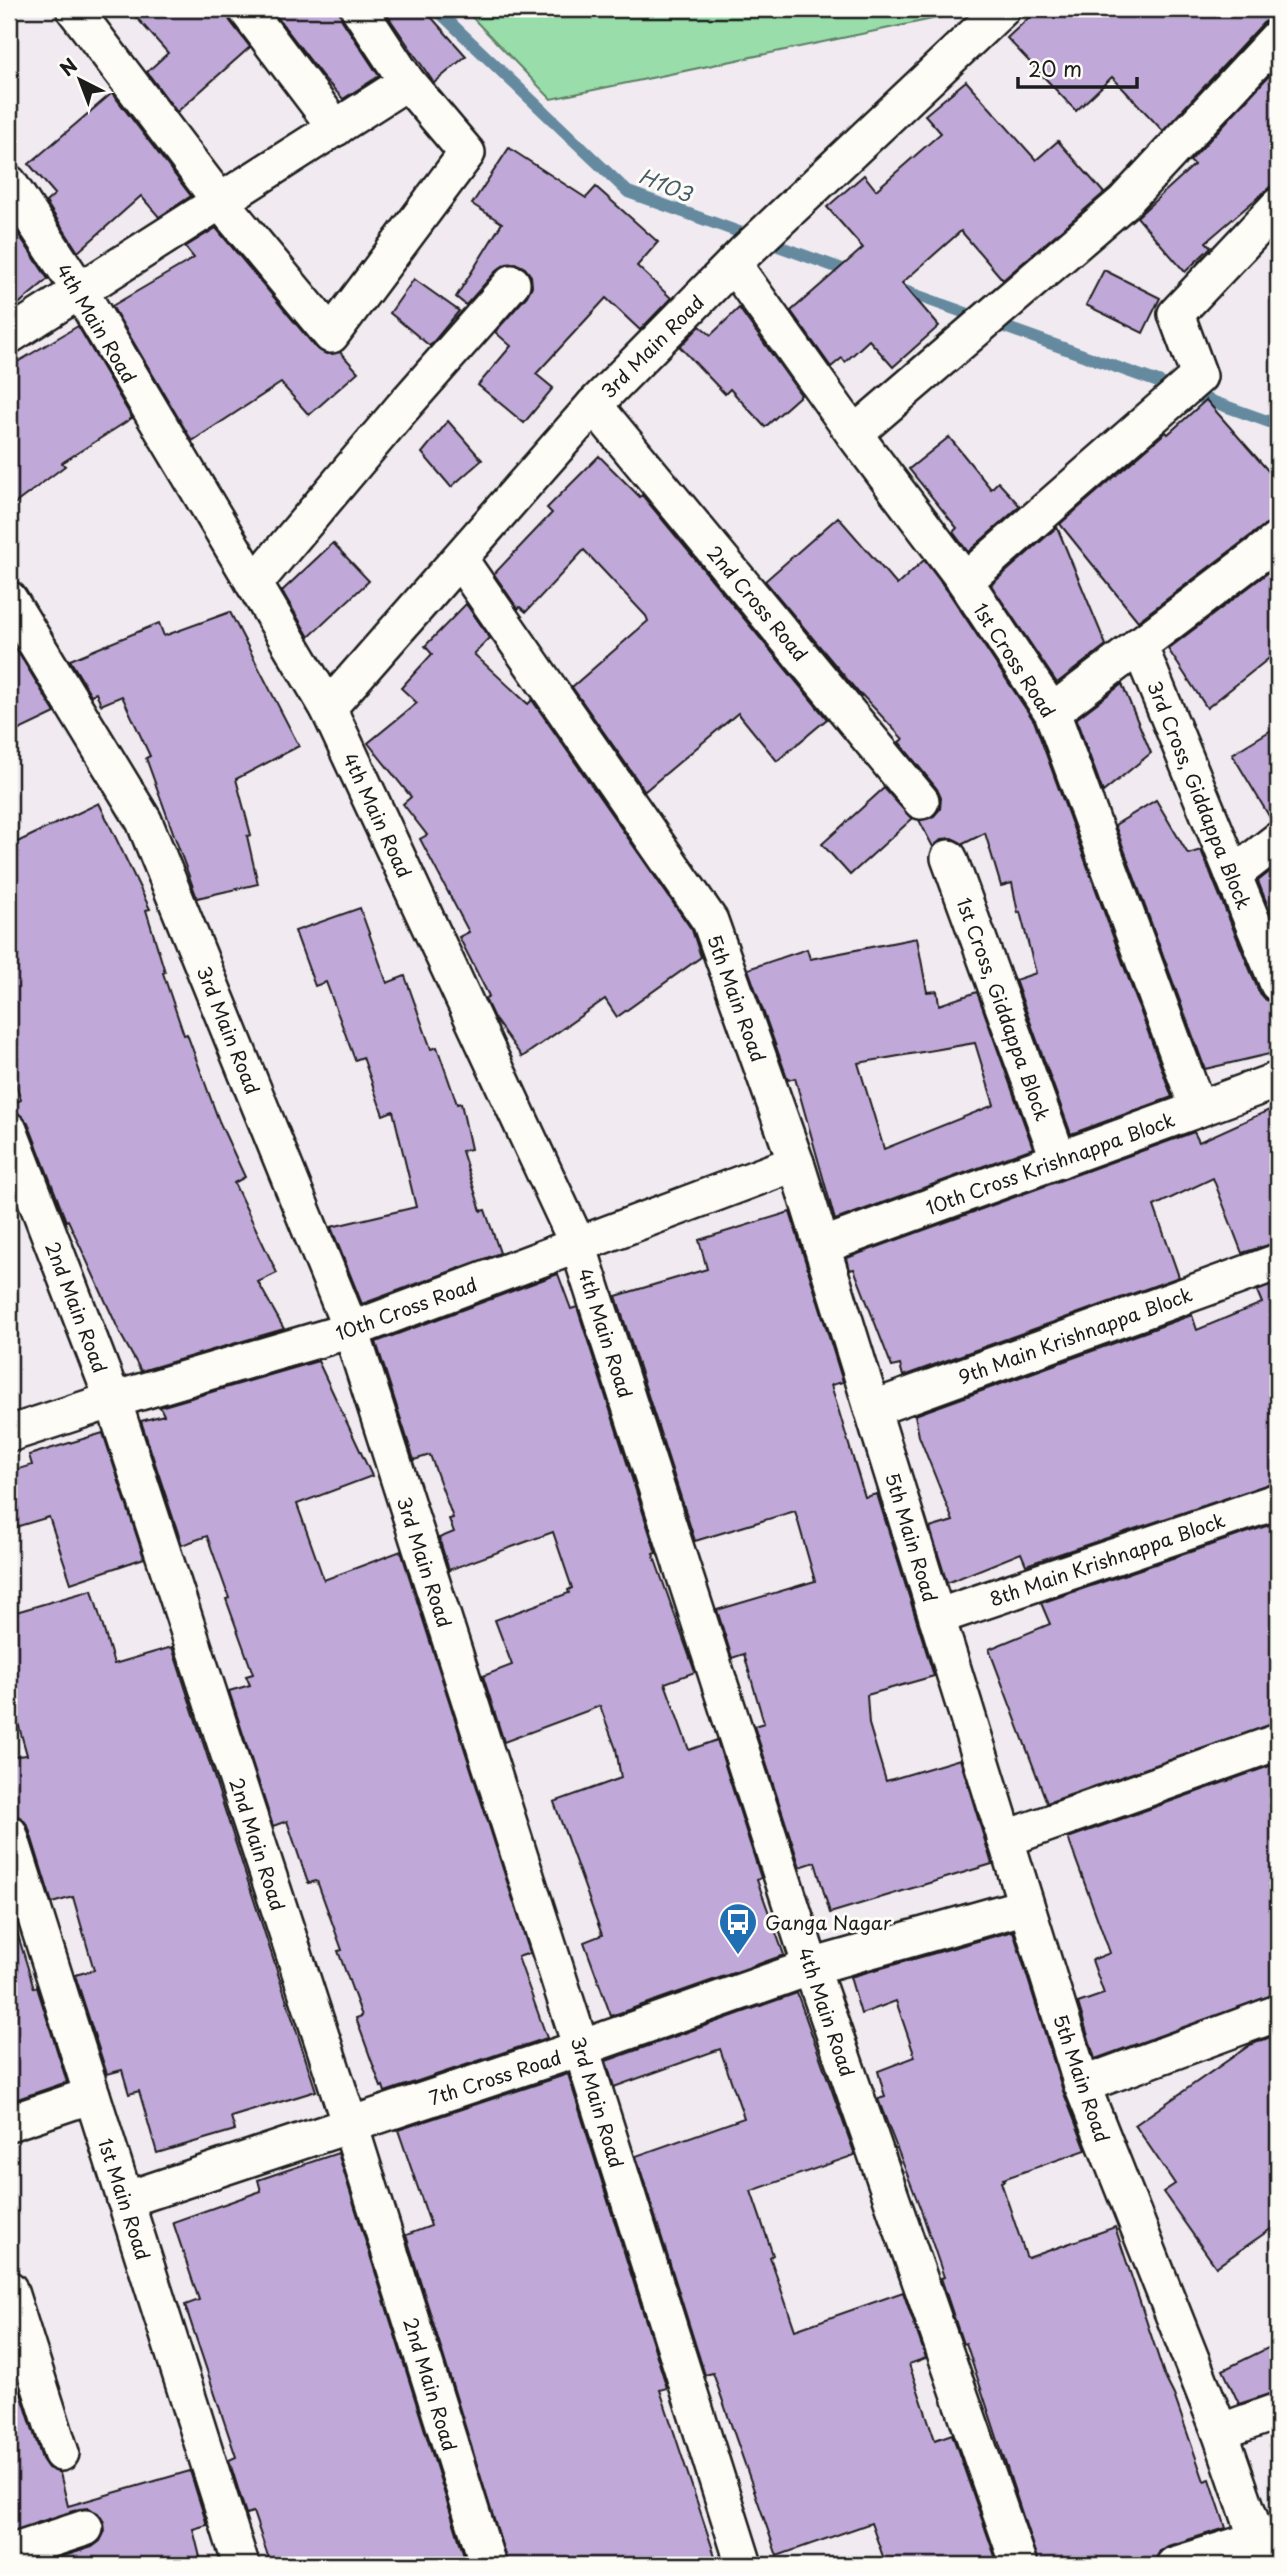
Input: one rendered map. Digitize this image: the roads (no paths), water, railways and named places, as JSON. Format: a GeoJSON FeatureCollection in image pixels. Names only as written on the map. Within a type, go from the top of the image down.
{"type":"FeatureCollection","features":[{"type":"Feature","properties":{"kind":"street"},"geometry":{"type":"LineString","coordinates":[[74,9],[219,201],[331,335],[467,152],[407,82],[359,9]]}},
{"type":"Feature","properties":{"kind":"street"},"geometry":{"type":"LineString","coordinates":[[246,9],[335,128]]}},
{"type":"Feature","properties":{"kind":"street","name":"3rd Main Road"},"geometry":{"type":"LineString","coordinates":[[328,708],[594,405],[739,258],[1002,9]]}},
{"type":"Feature","properties":{"kind":"street"},"geometry":{"type":"LineString","coordinates":[[854,434],[1124,202],[1278,37]]}},
{"type":"Feature","properties":{"kind":"street"},"geometry":{"type":"LineString","coordinates":[[9,336],[407,82]]}},
{"type":"Feature","properties":{"kind":"street","name":"4th Main Road"},"geometry":{"type":"LineString","coordinates":[[9,183],[80,292],[328,708],[578,1245],[811,1967],[1019,2565]]}},
{"type":"Feature","properties":{"kind":"street"},"geometry":{"type":"LineString","coordinates":[[965,581],[1199,376],[1176,314],[1278,206]]}},
{"type":"Feature","properties":{"kind":"street","name":"1st Cross Road"},"geometry":{"type":"LineString","coordinates":[[739,258],[854,434],[965,581],[1052,712],[1198,1109]]}},
{"type":"Feature","properties":{"kind":"street"},"geometry":{"type":"LineString","coordinates":[[254,584],[512,284]]}},
{"type":"Feature","properties":{"kind":"street","name":"2nd Cross Road"},"geometry":{"type":"LineString","coordinates":[[594,405],[921,800]]}},
{"type":"Feature","properties":{"kind":"street"},"geometry":{"type":"LineString","coordinates":[[1052,712],[1278,540]]}},
{"type":"Feature","properties":{"kind":"street","name":"5th Main Road"},"geometry":{"type":"LineString","coordinates":[[460,560],[710,921],[796,1163],[1082,2085],[1267,2546]]}},
{"type":"Feature","properties":{"kind":"street","name":"3rd Main Road"},"geometry":{"type":"LineString","coordinates":[[9,599],[144,821],[351,1330],[582,2048],[744,2565]]}},
{"type":"Feature","properties":{"kind":"street","name":"3rd Cross, Giddappa Block"},"geometry":{"type":"LineString","coordinates":[[1139,645],[1278,984]]}},
{"type":"Feature","properties":{"kind":"street"},"geometry":{"type":"LineString","coordinates":[[1233,875],[1278,841]]}},
{"type":"Feature","properties":{"kind":"street","name":"1st Cross, Giddappa Block"},"geometry":{"type":"LineString","coordinates":[[949,858],[1059,1160]]}},
{"type":"Feature","properties":{"kind":"street","name":"10th Cross Krishnappa Block"},"geometry":{"type":"LineString","coordinates":[[822,1246],[1278,1080]]}},
{"type":"Feature","properties":{"kind":"street","name":"2nd Main Road"},"geometry":{"type":"LineString","coordinates":[[9,1130],[113,1400],[350,2125],[488,2565]]}},
{"type":"Feature","properties":{"kind":"street","name":"10th Cross Road"},"geometry":{"type":"LineString","coordinates":[[9,1434],[113,1400],[351,1330],[796,1163]]}},
{"type":"Feature","properties":{"kind":"street","name":"9th Main Krishnappa Block"},"geometry":{"type":"LineString","coordinates":[[872,1409],[1278,1262]]}},
{"type":"Feature","properties":{"kind":"street","name":"8th Main Krishnappa Block"},"geometry":{"type":"LineString","coordinates":[[937,1616],[1278,1501]]}},
{"type":"Feature","properties":{"kind":"street"},"geometry":{"type":"LineString","coordinates":[[1005,1839],[1278,1742]]}},
{"type":"Feature","properties":{"kind":"street","name":"1st Main Road"},"geometry":{"type":"LineString","coordinates":[[9,1833],[241,2565]]}},
{"type":"Feature","properties":{"kind":"street","name":"7th Cross Road"},"geometry":{"type":"LineString","coordinates":[[125,2200],[582,2048],[811,1967],[1026,1906]]}},
{"type":"Feature","properties":{"kind":"street"},"geometry":{"type":"LineString","coordinates":[[1082,2085],[1278,2013]]}},
{"type":"Feature","properties":{"kind":"street"},"geometry":{"type":"LineString","coordinates":[[9,2123],[92,2095]]}},
{"type":"Feature","properties":{"kind":"street"},"geometry":{"type":"LineString","coordinates":[[9,2289],[61,2453]]}},
{"type":"Feature","properties":{"kind":"street"},"geometry":{"type":"LineString","coordinates":[[1220,2432],[1278,2411]]}},
{"type":"Feature","properties":{"kind":"street"},"geometry":{"type":"LineString","coordinates":[[9,2553],[85,2528]]}},
{"type":"Feature","properties":{"kind":"street"},"geometry":{"type":"LineString","coordinates":[[1174,2565],[1267,2546]]}},
{"type":"Feature","properties":{"kind":"waterway","name":"H103"},"geometry":{"type":"LineString","coordinates":[[436,9],[628,192],[856,274]]}},
{"type":"Feature","properties":{"kind":"waterway"},"geometry":{"type":"LineString","coordinates":[[896,288],[1278,425]]}},
{"type":"Feature","properties":{"kind":"place","name":"Ganga Nagar"},"geometry":{"type":"Point","coordinates":[738,1956]}}]}
